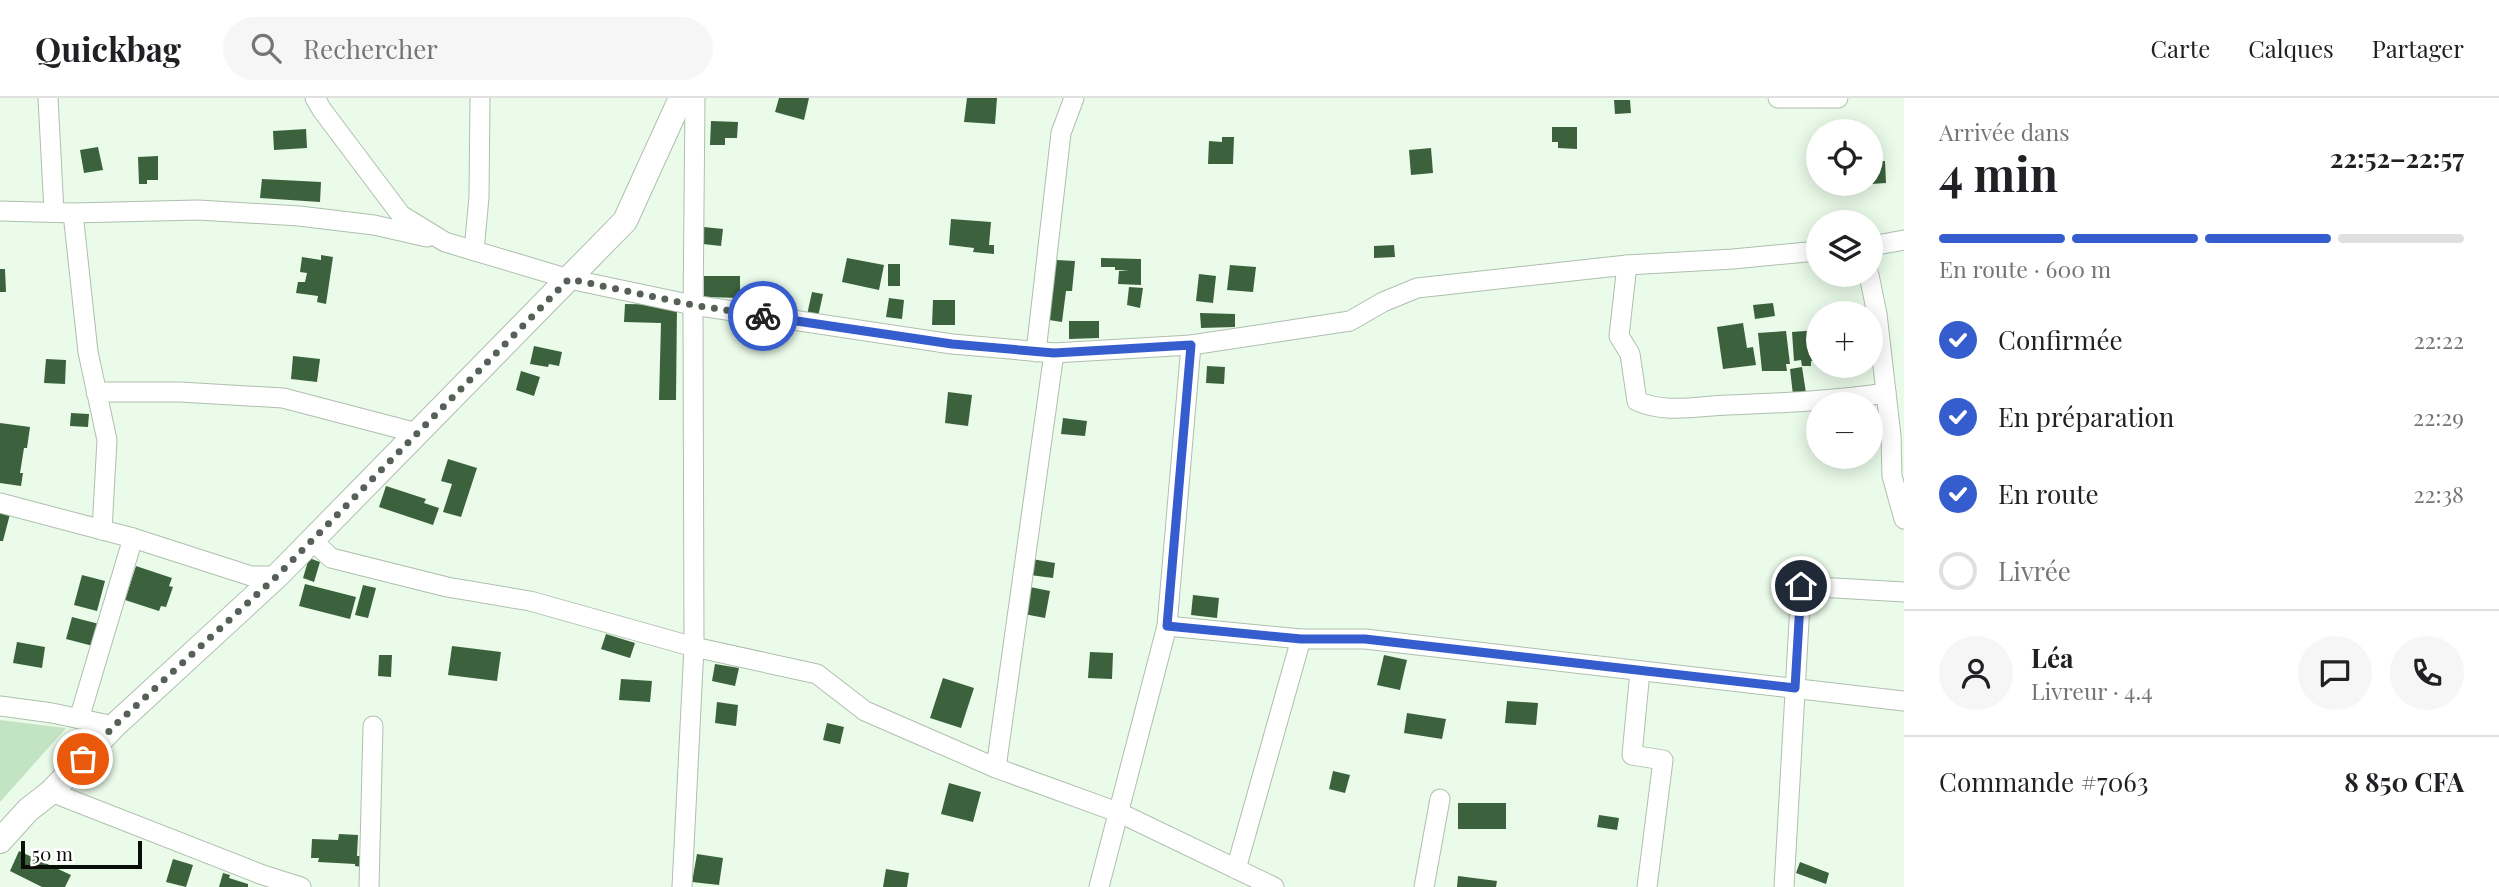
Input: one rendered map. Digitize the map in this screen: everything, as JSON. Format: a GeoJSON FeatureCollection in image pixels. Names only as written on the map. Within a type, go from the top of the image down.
{"type":"FeatureCollection","features":[{"type":"Feature","properties":{"kind":"street"},"geometry":{"type":"LineString","coordinates":[[48,98],[64,213],[88,352],[107,440],[102,530]]}},
{"type":"Feature","properties":{"kind":"street"},"geometry":{"type":"LineString","coordinates":[[315,98],[401,215],[445,242]]}},
{"type":"Feature","properties":{"kind":"street"},"geometry":{"type":"LineString","coordinates":[[474,251],[479,197],[480,98]]}},
{"type":"Feature","properties":{"kind":"street"},"geometry":{"type":"LineString","coordinates":[[0,841],[114,726],[277,576],[625,221],[681,98]]}},
{"type":"Feature","properties":{"kind":"street"},"geometry":{"type":"LineString","coordinates":[[682,887],[694,647],[695,98]]}},
{"type":"Feature","properties":{"kind":"street"},"geometry":{"type":"LineString","coordinates":[[996,768],[1045,352],[1060,132],[1074,98]]}},
{"type":"Feature","properties":{"kind":"street"},"geometry":{"type":"LineString","coordinates":[[1778,98],[1839,98]]}},
{"type":"Feature","properties":{"kind":"street"},"geometry":{"type":"LineString","coordinates":[[0,211],[64,213],[198,210],[299,216],[374,225],[445,242],[569,279],[693,305],[952,344],[1045,352],[1191,345],[1350,321],[1383,302],[1417,288],[1627,265],[1806,252]]}},
{"type":"Feature","properties":{"kind":"street"},"geometry":{"type":"LineString","coordinates":[[1883,244],[1904,240]]}},
{"type":"Feature","properties":{"kind":"street"},"geometry":{"type":"LineString","coordinates":[[1627,265],[1619,337],[1630,354],[1637,401],[1653,408],[1688,408],[1838,401],[1886,393]]}},
{"type":"Feature","properties":{"kind":"street"},"geometry":{"type":"LineString","coordinates":[[1872,287],[1891,436],[1892,476],[1904,519]]}},
{"type":"Feature","properties":{"kind":"street"},"geometry":{"type":"LineString","coordinates":[[1099,887],[1167,626],[1191,345]]}},
{"type":"Feature","properties":{"kind":"street"},"geometry":{"type":"LineString","coordinates":[[96,392],[180,391],[283,398],[417,433]]}},
{"type":"Feature","properties":{"kind":"street"},"geometry":{"type":"LineString","coordinates":[[0,503],[133,538],[251,576],[277,576]]}},
{"type":"Feature","properties":{"kind":"street"},"geometry":{"type":"LineString","coordinates":[[79,719],[133,538]]}},
{"type":"Feature","properties":{"kind":"street"},"geometry":{"type":"LineString","coordinates":[[312,540],[331,558],[447,587],[530,601],[694,647],[817,674],[865,711],[996,768],[1120,813],[1274,887]]}},
{"type":"Feature","properties":{"kind":"street"},"geometry":{"type":"LineString","coordinates":[[1784,887],[1801,586],[1904,592]]}},
{"type":"Feature","properties":{"kind":"street"},"geometry":{"type":"LineString","coordinates":[[1167,626],[1301,639],[1365,639],[1904,701]]}},
{"type":"Feature","properties":{"kind":"street"},"geometry":{"type":"LineString","coordinates":[[1236,869],[1301,639]]}},
{"type":"Feature","properties":{"kind":"street"},"geometry":{"type":"LineString","coordinates":[[1640,671],[1632,755],[1663,760],[1647,887]]}},
{"type":"Feature","properties":{"kind":"street"},"geometry":{"type":"LineString","coordinates":[[0,706],[114,726]]}},
{"type":"Feature","properties":{"kind":"street"},"geometry":{"type":"LineString","coordinates":[[369,887],[373,726]]}},
{"type":"Feature","properties":{"kind":"street"},"geometry":{"type":"LineString","coordinates":[[51,792],[262,881],[301,887]]}},
{"type":"Feature","properties":{"kind":"street"},"geometry":{"type":"LineString","coordinates":[[1424,887],[1440,799]]}},
{"type":"Feature","properties":{"kind":"green space"},"geometry":{"type":"Polygon","coordinates":[[[0,720],[66,728],[0,802],[0,720]]]}},
{"type":"Feature","properties":{"kind":"building"},"geometry":{"type":"Polygon","coordinates":[[[779,98],[809,98],[804,120],[775,112],[779,98]]]}},
{"type":"Feature","properties":{"kind":"building"},"geometry":{"type":"Polygon","coordinates":[[[967,98],[997,98],[995,124],[964,122],[967,98]]]}},
{"type":"Feature","properties":{"kind":"building"},"geometry":{"type":"Polygon","coordinates":[[[1614,100],[1630,100],[1631,113],[1615,114],[1614,100]]]}},
{"type":"Feature","properties":{"kind":"building"},"geometry":{"type":"Polygon","coordinates":[[[711,121],[738,122],[737,138],[725,138],[725,145],[710,145],[711,121]]]}},
{"type":"Feature","properties":{"kind":"building"},"geometry":{"type":"Polygon","coordinates":[[[1552,127],[1577,127],[1577,149],[1558,148],[1558,142],[1552,142],[1552,127]]]}},
{"type":"Feature","properties":{"kind":"building"},"geometry":{"type":"Polygon","coordinates":[[[306,129],[307,148],[274,150],[273,131],[306,129]]]}},
{"type":"Feature","properties":{"kind":"building"},"geometry":{"type":"Polygon","coordinates":[[[1222,137],[1234,137],[1233,164],[1208,164],[1209,141],[1222,142],[1222,137]]]}},
{"type":"Feature","properties":{"kind":"building"},"geometry":{"type":"Polygon","coordinates":[[[98,147],[103,170],[84,173],[80,150],[98,147]]]}},
{"type":"Feature","properties":{"kind":"building"},"geometry":{"type":"Polygon","coordinates":[[[1431,148],[1433,173],[1411,175],[1409,150],[1431,148]]]}},
{"type":"Feature","properties":{"kind":"building"},"geometry":{"type":"Polygon","coordinates":[[[158,156],[158,180],[147,180],[147,184],[139,184],[138,157],[158,156]]]}},
{"type":"Feature","properties":{"kind":"building"},"geometry":{"type":"Polygon","coordinates":[[[1885,161],[1886,183],[1883,183],[1885,161]]]}},
{"type":"Feature","properties":{"kind":"building"},"geometry":{"type":"Polygon","coordinates":[[[262,179],[321,182],[320,202],[260,198],[262,179]]]}},
{"type":"Feature","properties":{"kind":"building"},"geometry":{"type":"Polygon","coordinates":[[[951,219],[991,222],[989,245],[994,245],[994,254],[973,252],[974,248],[949,245],[951,219]]]}},
{"type":"Feature","properties":{"kind":"building"},"geometry":{"type":"Polygon","coordinates":[[[704,227],[723,229],[721,246],[703,244],[704,227]]]}},
{"type":"Feature","properties":{"kind":"building"},"geometry":{"type":"Polygon","coordinates":[[[1394,245],[1395,257],[1374,258],[1374,246],[1394,245]]]}},
{"type":"Feature","properties":{"kind":"building"},"geometry":{"type":"Polygon","coordinates":[[[321,255],[333,257],[326,304],[317,302],[318,296],[296,293],[298,282],[305,282],[307,273],[300,272],[302,257],[321,260],[321,255]]]}},
{"type":"Feature","properties":{"kind":"building"},"geometry":{"type":"Polygon","coordinates":[[[847,258],[884,265],[879,290],[842,282],[847,258]]]}},
{"type":"Feature","properties":{"kind":"building"},"geometry":{"type":"Polygon","coordinates":[[[1101,258],[1141,259],[1141,285],[1118,284],[1119,271],[1129,270],[1101,267],[1101,258]]]}},
{"type":"Feature","properties":{"kind":"building"},"geometry":{"type":"Polygon","coordinates":[[[1056,260],[1075,261],[1072,291],[1066,291],[1062,322],[1049,320],[1056,260]]]}},
{"type":"Feature","properties":{"kind":"building"},"geometry":{"type":"Polygon","coordinates":[[[888,264],[900,264],[900,286],[888,286],[888,264]]]}},
{"type":"Feature","properties":{"kind":"building"},"geometry":{"type":"Polygon","coordinates":[[[1230,265],[1256,267],[1253,292],[1227,290],[1230,265]]]}},
{"type":"Feature","properties":{"kind":"building"},"geometry":{"type":"Polygon","coordinates":[[[0,269],[5,269],[6,292],[0,292],[0,269]]]}},
{"type":"Feature","properties":{"kind":"building"},"geometry":{"type":"Polygon","coordinates":[[[1199,274],[1216,276],[1213,303],[1196,301],[1199,274]]]}},
{"type":"Feature","properties":{"kind":"building"},"geometry":{"type":"Polygon","coordinates":[[[704,276],[740,276],[740,298],[704,297],[704,276]]]}},
{"type":"Feature","properties":{"kind":"building"},"geometry":{"type":"Polygon","coordinates":[[[1129,287],[1143,288],[1140,308],[1127,305],[1129,287]]]}},
{"type":"Feature","properties":{"kind":"building"},"geometry":{"type":"Polygon","coordinates":[[[812,292],[823,294],[818,317],[807,315],[812,292]]]}},
{"type":"Feature","properties":{"kind":"building"},"geometry":{"type":"Polygon","coordinates":[[[889,298],[904,300],[902,319],[886,317],[889,298]]]}},
{"type":"Feature","properties":{"kind":"building"},"geometry":{"type":"Polygon","coordinates":[[[933,300],[955,300],[955,325],[932,325],[933,300]]]}},
{"type":"Feature","properties":{"kind":"building"},"geometry":{"type":"Polygon","coordinates":[[[1773,303],[1775,316],[1755,319],[1753,305],[1773,303]]]}},
{"type":"Feature","properties":{"kind":"building"},"geometry":{"type":"Polygon","coordinates":[[[625,304],[677,305],[676,400],[659,400],[661,323],[624,322],[625,304]]]}},
{"type":"Feature","properties":{"kind":"building"},"geometry":{"type":"Polygon","coordinates":[[[1200,313],[1235,314],[1235,327],[1201,328],[1200,313]]]}},
{"type":"Feature","properties":{"kind":"building"},"geometry":{"type":"Polygon","coordinates":[[[1069,321],[1099,321],[1099,338],[1069,339],[1069,321]]]}},
{"type":"Feature","properties":{"kind":"building"},"geometry":{"type":"Polygon","coordinates":[[[1743,323],[1747,348],[1753,347],[1756,365],[1723,369],[1717,327],[1743,323]]]}},
{"type":"Feature","properties":{"kind":"building"},"geometry":{"type":"Polygon","coordinates":[[[1786,331],[1790,364],[1786,364],[1787,371],[1762,371],[1758,333],[1786,331]]]}},
{"type":"Feature","properties":{"kind":"building"},"geometry":{"type":"Polygon","coordinates":[[[1806,331],[1806,366],[1802,366],[1801,360],[1794,361],[1792,332],[1806,331]]]}},
{"type":"Feature","properties":{"kind":"building"},"geometry":{"type":"Polygon","coordinates":[[[534,346],[562,352],[559,366],[530,364],[534,346]]]}},
{"type":"Feature","properties":{"kind":"building"},"geometry":{"type":"Polygon","coordinates":[[[293,356],[320,359],[317,382],[291,379],[293,356]]]}},
{"type":"Feature","properties":{"kind":"building"},"geometry":{"type":"Polygon","coordinates":[[[46,359],[66,360],[65,384],[44,383],[46,359]]]}},
{"type":"Feature","properties":{"kind":"building"},"geometry":{"type":"Polygon","coordinates":[[[1207,366],[1225,367],[1224,384],[1206,383],[1207,366]]]}},
{"type":"Feature","properties":{"kind":"building"},"geometry":{"type":"Polygon","coordinates":[[[1802,367],[1806,393],[1793,395],[1790,369],[1802,367]]]}},
{"type":"Feature","properties":{"kind":"building"},"geometry":{"type":"Polygon","coordinates":[[[521,371],[540,377],[534,396],[516,390],[521,371]]]}},
{"type":"Feature","properties":{"kind":"building"},"geometry":{"type":"Polygon","coordinates":[[[948,392],[972,395],[968,426],[945,423],[948,392]]]}},
{"type":"Feature","properties":{"kind":"building"},"geometry":{"type":"Polygon","coordinates":[[[71,413],[89,414],[88,427],[70,426],[71,413]]]}},
{"type":"Feature","properties":{"kind":"building"},"geometry":{"type":"Polygon","coordinates":[[[1063,418],[1087,421],[1085,436],[1061,434],[1063,418]]]}},
{"type":"Feature","properties":{"kind":"building"},"geometry":{"type":"Polygon","coordinates":[[[0,423],[30,427],[20,473],[23,473],[21,486],[0,483],[0,423]]]}},
{"type":"Feature","properties":{"kind":"building"},"geometry":{"type":"Polygon","coordinates":[[[448,459],[477,468],[461,517],[443,512],[452,484],[441,481],[448,459]]]}},
{"type":"Feature","properties":{"kind":"building"},"geometry":{"type":"Polygon","coordinates":[[[386,486],[426,499],[424,503],[439,508],[433,525],[379,507],[386,486]]]}},
{"type":"Feature","properties":{"kind":"building"},"geometry":{"type":"Polygon","coordinates":[[[0,511],[10,514],[3,541],[0,541],[0,511]]]}},
{"type":"Feature","properties":{"kind":"building"},"geometry":{"type":"Polygon","coordinates":[[[309,558],[320,562],[314,582],[303,578],[309,558]]]}},
{"type":"Feature","properties":{"kind":"building"},"geometry":{"type":"Polygon","coordinates":[[[1032,559],[1055,563],[1053,578],[1030,575],[1032,559]]]}},
{"type":"Feature","properties":{"kind":"building"},"geometry":{"type":"Polygon","coordinates":[[[136,566],[172,578],[169,586],[173,587],[166,607],[161,606],[159,611],[125,600],[136,566]]]}},
{"type":"Feature","properties":{"kind":"building"},"geometry":{"type":"Polygon","coordinates":[[[82,575],[105,581],[97,611],[74,605],[82,575]]]}},
{"type":"Feature","properties":{"kind":"building"},"geometry":{"type":"Polygon","coordinates":[[[305,584],[356,597],[350,619],[299,606],[305,584]]]}},
{"type":"Feature","properties":{"kind":"building"},"geometry":{"type":"Polygon","coordinates":[[[363,585],[376,588],[368,618],[355,615],[363,585]]]}},
{"type":"Feature","properties":{"kind":"building"},"geometry":{"type":"Polygon","coordinates":[[[1030,587],[1050,591],[1045,618],[1024,614],[1030,587]]]}},
{"type":"Feature","properties":{"kind":"building"},"geometry":{"type":"Polygon","coordinates":[[[1193,595],[1219,598],[1217,618],[1191,615],[1193,595]]]}},
{"type":"Feature","properties":{"kind":"building"},"geometry":{"type":"Polygon","coordinates":[[[72,617],[103,625],[97,647],[66,639],[72,617]]]}},
{"type":"Feature","properties":{"kind":"building"},"geometry":{"type":"Polygon","coordinates":[[[606,634],[635,643],[630,658],[601,649],[606,634]]]}},
{"type":"Feature","properties":{"kind":"building"},"geometry":{"type":"Polygon","coordinates":[[[17,642],[45,647],[42,668],[13,663],[17,642]]]}},
{"type":"Feature","properties":{"kind":"building"},"geometry":{"type":"Polygon","coordinates":[[[452,646],[501,652],[497,681],[448,675],[452,646]]]}},
{"type":"Feature","properties":{"kind":"building"},"geometry":{"type":"Polygon","coordinates":[[[1090,652],[1113,653],[1112,679],[1088,678],[1090,652]]]}},
{"type":"Feature","properties":{"kind":"building"},"geometry":{"type":"Polygon","coordinates":[[[379,655],[392,655],[391,677],[378,676],[379,655]]]}},
{"type":"Feature","properties":{"kind":"building"},"geometry":{"type":"Polygon","coordinates":[[[1384,655],[1407,660],[1400,690],[1377,685],[1384,655]]]}},
{"type":"Feature","properties":{"kind":"building"},"geometry":{"type":"Polygon","coordinates":[[[715,664],[739,668],[735,686],[712,681],[715,664]]]}},
{"type":"Feature","properties":{"kind":"building"},"geometry":{"type":"Polygon","coordinates":[[[943,678],[974,688],[961,728],[930,718],[943,678]]]}},
{"type":"Feature","properties":{"kind":"building"},"geometry":{"type":"Polygon","coordinates":[[[621,679],[652,681],[650,702],[619,700],[621,679]]]}},
{"type":"Feature","properties":{"kind":"building"},"geometry":{"type":"Polygon","coordinates":[[[1507,701],[1538,703],[1536,725],[1505,723],[1507,701]]]}},
{"type":"Feature","properties":{"kind":"building"},"geometry":{"type":"Polygon","coordinates":[[[717,702],[738,705],[736,726],[715,723],[717,702]]]}},
{"type":"Feature","properties":{"kind":"building"},"geometry":{"type":"Polygon","coordinates":[[[1407,713],[1446,719],[1442,739],[1404,733],[1407,713]]]}},
{"type":"Feature","properties":{"kind":"building"},"geometry":{"type":"Polygon","coordinates":[[[827,723],[844,727],[840,744],[823,740],[827,723]]]}},
{"type":"Feature","properties":{"kind":"building"},"geometry":{"type":"Polygon","coordinates":[[[1333,771],[1350,775],[1345,793],[1329,789],[1333,771]]]}},
{"type":"Feature","properties":{"kind":"building"},"geometry":{"type":"Polygon","coordinates":[[[949,783],[981,792],[973,822],[941,814],[949,783]]]}},
{"type":"Feature","properties":{"kind":"building"},"geometry":{"type":"Polygon","coordinates":[[[1458,803],[1506,803],[1506,829],[1458,829],[1458,803]]]}},
{"type":"Feature","properties":{"kind":"building"},"geometry":{"type":"Polygon","coordinates":[[[1599,815],[1619,818],[1617,830],[1597,827],[1599,815]]]}},
{"type":"Feature","properties":{"kind":"building"},"geometry":{"type":"Polygon","coordinates":[[[339,834],[358,835],[357,856],[362,856],[362,867],[355,864],[318,862],[319,858],[311,858],[312,839],[338,840],[339,834]]]}},
{"type":"Feature","properties":{"kind":"building"},"geometry":{"type":"Polygon","coordinates":[[[19,851],[71,875],[65,887],[42,887],[10,871],[19,851]]]}},
{"type":"Feature","properties":{"kind":"building"},"geometry":{"type":"Polygon","coordinates":[[[697,854],[723,858],[719,885],[692,882],[697,854]]]}},
{"type":"Feature","properties":{"kind":"building"},"geometry":{"type":"Polygon","coordinates":[[[173,859],[193,865],[186,887],[166,882],[173,859]]]}},
{"type":"Feature","properties":{"kind":"building"},"geometry":{"type":"Polygon","coordinates":[[[1800,862],[1829,873],[1826,884],[1796,873],[1800,862]]]}},
{"type":"Feature","properties":{"kind":"building"},"geometry":{"type":"Polygon","coordinates":[[[886,869],[909,873],[907,887],[883,887],[886,869]]]}},
{"type":"Feature","properties":{"kind":"building"},"geometry":{"type":"Polygon","coordinates":[[[223,873],[230,875],[229,878],[248,884],[248,887],[219,887],[223,873]]]}},
{"type":"Feature","properties":{"kind":"building"},"geometry":{"type":"Polygon","coordinates":[[[1458,876],[1497,881],[1496,887],[1457,887],[1458,876]]]}},
{"type":"Feature","properties":{"kind":"way so far"},"geometry":{"type":"LineString","coordinates":[[83,759],[114,726],[277,576],[569,279],[693,305],[763,316]]}},
{"type":"Feature","properties":{"kind":"route"},"geometry":{"type":"LineString","coordinates":[[763,316],[952,344],[1054,353],[1191,345],[1167,626],[1301,639],[1365,639],[1795,688],[1801,586]]}}]}
